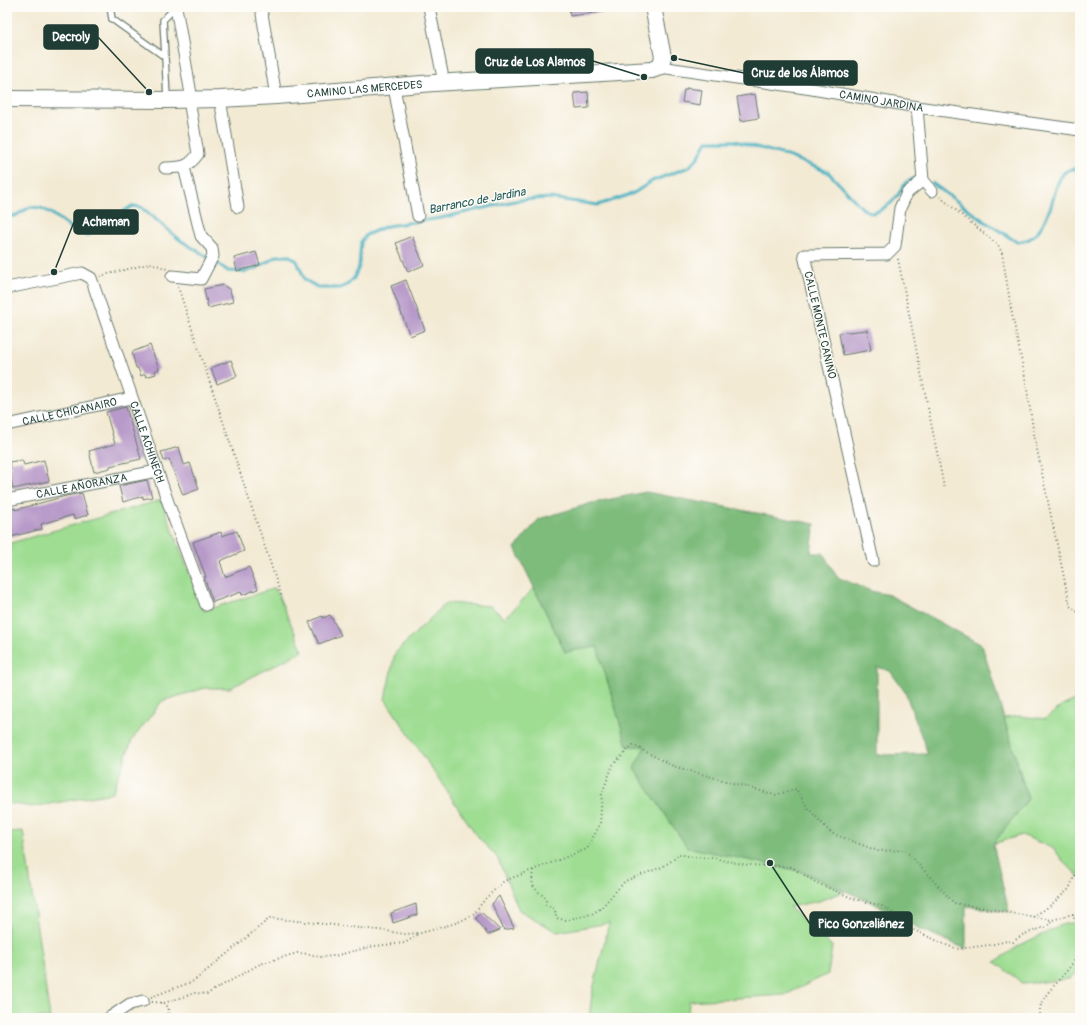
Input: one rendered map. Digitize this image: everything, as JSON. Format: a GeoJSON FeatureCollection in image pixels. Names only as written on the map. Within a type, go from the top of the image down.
{"type":"FeatureCollection","features":[{"type":"Feature","properties":{"kind":"main road"},"geometry":{"type":"LineString","coordinates":[[653,7],[663,57],[660,67]]}},
{"type":"Feature","properties":{"kind":"main road","name":"CAMINO LAS MERCEDES"},"geometry":{"type":"LineString","coordinates":[[7,99],[220,99],[652,70],[660,67]]}},
{"type":"Feature","properties":{"kind":"street"},"geometry":{"type":"LineString","coordinates":[[165,168],[184,167],[198,154],[176,7]]}},
{"type":"Feature","properties":{"kind":"street"},"geometry":{"type":"LineString","coordinates":[[429,7],[444,83]]}},
{"type":"Feature","properties":{"kind":"street"},"geometry":{"type":"LineString","coordinates":[[262,14],[276,96]]}},
{"type":"Feature","properties":{"kind":"street","name":"CAMINO JARDINA"},"geometry":{"type":"LineString","coordinates":[[660,67],[812,89],[917,107],[1080,130]]}},
{"type":"Feature","properties":{"kind":"street"},"geometry":{"type":"LineString","coordinates":[[394,87],[418,216]]}},
{"type":"Feature","properties":{"kind":"street"},"geometry":{"type":"LineString","coordinates":[[220,99],[238,207]]}},
{"type":"Feature","properties":{"kind":"street"},"geometry":{"type":"LineString","coordinates":[[917,107],[923,180],[932,191]]}},
{"type":"Feature","properties":{"kind":"street"},"geometry":{"type":"LineString","coordinates":[[172,276],[201,279],[211,260],[212,248],[200,236],[184,167]]}},
{"type":"Feature","properties":{"kind":"street"},"geometry":{"type":"LineString","coordinates":[[895,246],[900,208],[907,193],[923,180]]}},
{"type":"Feature","properties":{"kind":"street","name":"CALLE MONTE CANINO"},"geometry":{"type":"LineString","coordinates":[[873,561],[804,254],[887,254],[895,246]]}},
{"type":"Feature","properties":{"kind":"street"},"geometry":{"type":"LineString","coordinates":[[7,288],[82,273],[91,278]]}},
{"type":"Feature","properties":{"kind":"street","name":"CALLE ACHINECH"},"geometry":{"type":"LineString","coordinates":[[91,278],[131,398],[206,605]]}},
{"type":"Feature","properties":{"kind":"street","name":"CALLE CHICANAIRO"},"geometry":{"type":"LineString","coordinates":[[7,425],[131,398]]}},
{"type":"Feature","properties":{"kind":"street","name":"CALLE AÑORANZA"},"geometry":{"type":"LineString","coordinates":[[7,500],[157,471]]}},
{"type":"Feature","properties":{"kind":"street"},"geometry":{"type":"LineString","coordinates":[[109,1018],[130,1004],[143,1001]]}},
{"type":"Feature","properties":{"kind":"lane"},"geometry":{"type":"LineString","coordinates":[[110,7],[112,19],[164,57]]}},
{"type":"Feature","properties":{"kind":"lane"},"geometry":{"type":"LineString","coordinates":[[167,100],[162,20],[171,12],[170,7]]}},
{"type":"Feature","properties":{"kind":"path"},"geometry":{"type":"LineString","coordinates":[[932,191],[998,245],[1002,253],[1034,435],[1068,598],[1070,606],[1080,614]]}},
{"type":"Feature","properties":{"kind":"path"},"geometry":{"type":"LineString","coordinates":[[895,246],[944,487]]}},
{"type":"Feature","properties":{"kind":"path"},"geometry":{"type":"LineString","coordinates":[[91,278],[152,263],[168,269],[176,280],[282,598]]}},
{"type":"Feature","properties":{"kind":"path"},"geometry":{"type":"LineString","coordinates":[[143,1001],[194,981],[270,918],[404,934],[421,933],[456,923],[473,915],[485,899],[504,881],[587,849],[600,824],[602,793],[613,765],[633,745],[673,766],[775,795],[796,789],[808,808],[830,833],[878,851],[905,850],[954,904],[1052,920],[1080,912]]}},
{"type":"Feature","properties":{"kind":"path"},"geometry":{"type":"LineString","coordinates":[[532,870],[532,884],[536,891],[546,898],[546,905],[556,911],[556,918],[565,920],[592,914],[601,908],[625,881],[662,867],[681,853],[693,857],[715,858],[749,865],[791,867],[817,883],[852,898],[882,906],[914,930],[957,949],[990,945],[1007,940],[1013,942],[1022,935],[1048,926],[1052,920]]}},
{"type":"Feature","properties":{"kind":"path"},"geometry":{"type":"LineString","coordinates":[[1033,917],[1051,905],[1069,889],[1080,863]]}},
{"type":"Feature","properties":{"kind":"path"},"geometry":{"type":"LineString","coordinates":[[1073,914],[1075,921],[1080,922]]}},
{"type":"Feature","properties":{"kind":"path"},"geometry":{"type":"LineString","coordinates":[[143,1001],[164,1004],[195,993],[207,994],[260,964],[297,953],[310,954],[319,957],[334,956],[374,946],[405,943],[421,933]]}},
{"type":"Feature","properties":{"kind":"path"},"geometry":{"type":"LineString","coordinates":[[1041,1018],[1039,1013],[1041,1004],[1046,994],[1062,978],[1080,953]]}},
{"type":"Feature","properties":{"kind":"path"},"geometry":{"type":"LineString","coordinates":[[164,1004],[169,1008],[170,1018]]}},
{"type":"Feature","properties":{"kind":"path"},"geometry":{"type":"LineString","coordinates":[[166,1018],[169,1008]]}},
{"type":"Feature","properties":{"kind":"green space"},"geometry":{"type":"Polygon","coordinates":[[[646,492],[815,524],[811,553],[823,553],[837,577],[871,591],[889,595],[982,645],[1028,799],[993,844],[1009,912],[966,906],[966,949],[918,928],[873,903],[800,871],[687,847],[634,768],[645,746],[627,746],[597,647],[565,652],[515,548],[539,519],[592,503],[646,492]],[[877,667],[877,755],[928,754],[905,692],[890,671],[877,667]]]}},
{"type":"Feature","properties":{"kind":"green space"},"geometry":{"type":"Polygon","coordinates":[[[161,500],[204,611],[275,588],[303,651],[230,688],[205,688],[162,701],[132,740],[112,793],[32,807],[7,803],[7,544],[161,500]]]}},
{"type":"Feature","properties":{"kind":"green space"},"geometry":{"type":"Polygon","coordinates":[[[534,588],[565,652],[597,646],[627,746],[645,746],[687,847],[800,871],[845,891],[819,901],[789,907],[832,946],[828,974],[785,995],[689,1001],[688,1018],[589,1018],[592,994],[609,923],[557,932],[519,910],[497,857],[477,836],[385,699],[395,653],[446,603],[490,606],[505,618],[534,588]]]}},
{"type":"Feature","properties":{"kind":"green space"},"geometry":{"type":"Polygon","coordinates":[[[1080,698],[1080,878],[1063,861],[1054,849],[1022,835],[993,844],[1028,799],[1004,718],[1020,716],[1045,719],[1062,706],[1080,698]]]}},
{"type":"Feature","properties":{"kind":"green space"},"geometry":{"type":"Polygon","coordinates":[[[23,831],[50,1018],[7,1018],[7,832],[23,831]]]}},
{"type":"Feature","properties":{"kind":"green space"},"geometry":{"type":"Polygon","coordinates":[[[1080,922],[1080,971],[1069,979],[1024,984],[995,962],[1020,945],[1064,924],[1080,922]]]}},
{"type":"Feature","properties":{"kind":"building"},"geometry":{"type":"Polygon","coordinates":[[[569,7],[603,7],[603,12],[570,16],[569,7]]]}},
{"type":"Feature","properties":{"kind":"building"},"geometry":{"type":"Polygon","coordinates":[[[686,88],[702,90],[700,105],[682,102],[684,90],[686,90],[686,88]]]}},
{"type":"Feature","properties":{"kind":"building"},"geometry":{"type":"Polygon","coordinates":[[[588,92],[589,108],[576,109],[574,93],[588,92]]]}},
{"type":"Feature","properties":{"kind":"building"},"geometry":{"type":"Polygon","coordinates":[[[755,94],[759,118],[741,121],[737,97],[755,94]]]}},
{"type":"Feature","properties":{"kind":"building"},"geometry":{"type":"Polygon","coordinates":[[[412,236],[424,265],[408,272],[396,243],[412,236]]]}},
{"type":"Feature","properties":{"kind":"building"},"geometry":{"type":"Polygon","coordinates":[[[256,252],[260,265],[237,271],[234,258],[256,252]]]}},
{"type":"Feature","properties":{"kind":"building"},"geometry":{"type":"Polygon","coordinates":[[[406,280],[425,330],[410,336],[391,286],[406,280]]]}},
{"type":"Feature","properties":{"kind":"building"},"geometry":{"type":"Polygon","coordinates":[[[223,285],[230,290],[233,302],[208,308],[204,289],[223,285]]]}},
{"type":"Feature","properties":{"kind":"building"},"geometry":{"type":"Polygon","coordinates":[[[867,330],[871,350],[843,355],[839,333],[867,330]]]}},
{"type":"Feature","properties":{"kind":"building"},"geometry":{"type":"Polygon","coordinates":[[[150,345],[159,369],[155,371],[156,374],[146,377],[145,374],[141,376],[138,368],[136,368],[132,352],[150,345]]]}},
{"type":"Feature","properties":{"kind":"building"},"geometry":{"type":"Polygon","coordinates":[[[231,360],[237,376],[217,384],[211,368],[231,360]]]}},
{"type":"Feature","properties":{"kind":"building"},"geometry":{"type":"Polygon","coordinates":[[[126,407],[141,459],[110,466],[110,468],[94,472],[89,451],[115,444],[106,412],[126,407]]]}},
{"type":"Feature","properties":{"kind":"building"},"geometry":{"type":"Polygon","coordinates":[[[179,447],[184,465],[190,463],[199,489],[183,495],[169,459],[164,461],[161,452],[179,447]]]}},
{"type":"Feature","properties":{"kind":"building"},"geometry":{"type":"Polygon","coordinates":[[[22,460],[24,465],[44,460],[49,481],[13,489],[9,462],[22,460]]]}},
{"type":"Feature","properties":{"kind":"building"},"geometry":{"type":"Polygon","coordinates":[[[147,480],[152,497],[143,499],[143,496],[123,502],[119,486],[147,480]]]}},
{"type":"Feature","properties":{"kind":"building"},"geometry":{"type":"Polygon","coordinates":[[[82,493],[88,515],[74,519],[73,515],[41,524],[42,529],[10,537],[8,531],[7,532],[7,510],[15,508],[15,510],[82,493]]]}},
{"type":"Feature","properties":{"kind":"building"},"geometry":{"type":"Polygon","coordinates":[[[237,531],[244,551],[220,561],[225,577],[249,567],[258,589],[242,595],[241,592],[213,602],[204,577],[206,577],[193,542],[221,532],[222,536],[237,531]]]}},
{"type":"Feature","properties":{"kind":"building"},"geometry":{"type":"Polygon","coordinates":[[[330,615],[341,635],[319,644],[309,622],[322,616],[323,618],[330,615]]]}},
{"type":"Feature","properties":{"kind":"building"},"geometry":{"type":"Polygon","coordinates":[[[499,896],[514,928],[504,930],[492,904],[499,896]]]}},
{"type":"Feature","properties":{"kind":"building"},"geometry":{"type":"Polygon","coordinates":[[[416,904],[417,915],[393,923],[391,913],[416,904]]]}},
{"type":"Feature","properties":{"kind":"building"},"geometry":{"type":"Polygon","coordinates":[[[482,913],[500,930],[488,935],[476,918],[482,913]]]}},
{"type":"Feature","properties":{"kind":"waterway","name":"Barranco de Jardina"},"geometry":{"type":"LineString","coordinates":[[214,261],[228,271],[244,272],[257,268],[277,256],[290,256],[297,261],[305,280],[319,288],[340,288],[347,285],[354,278],[359,267],[361,242],[366,235],[387,226],[441,218],[519,200],[550,198],[598,205],[634,193],[652,181],[689,167],[699,156],[707,141],[735,141],[785,155],[828,172],[863,209],[872,213],[879,211],[891,203],[906,182],[915,178]]}},
{"type":"Feature","properties":{"kind":"waterway","name":"Barranco de Jardina"},"geometry":{"type":"LineString","coordinates":[[932,183],[984,221],[1017,242],[1025,241],[1033,237],[1040,229],[1051,206],[1062,175],[1073,169],[1080,170]]}},
{"type":"Feature","properties":{"kind":"waterway","name":"Barranco de Jardina"},"geometry":{"type":"LineString","coordinates":[[7,216],[15,216],[30,207],[41,208],[51,213],[78,233],[88,235],[132,206],[141,207],[180,240],[209,258]]}},
{"type":"Feature","properties":{"kind":"place","name":"Cruz de los Álamos"},"geometry":{"type":"Point","coordinates":[674,58]}},
{"type":"Feature","properties":{"kind":"place","name":"Cruz de Los Alamos"},"geometry":{"type":"Point","coordinates":[644,77]}},
{"type":"Feature","properties":{"kind":"place","name":"Decroly"},"geometry":{"type":"Point","coordinates":[149,92]}},
{"type":"Feature","properties":{"kind":"place","name":"Achaman"},"geometry":{"type":"Point","coordinates":[54,272]}},
{"type":"Feature","properties":{"kind":"place","name":"Pico Gonzaliánez"},"geometry":{"type":"Point","coordinates":[770,863]}}]}
